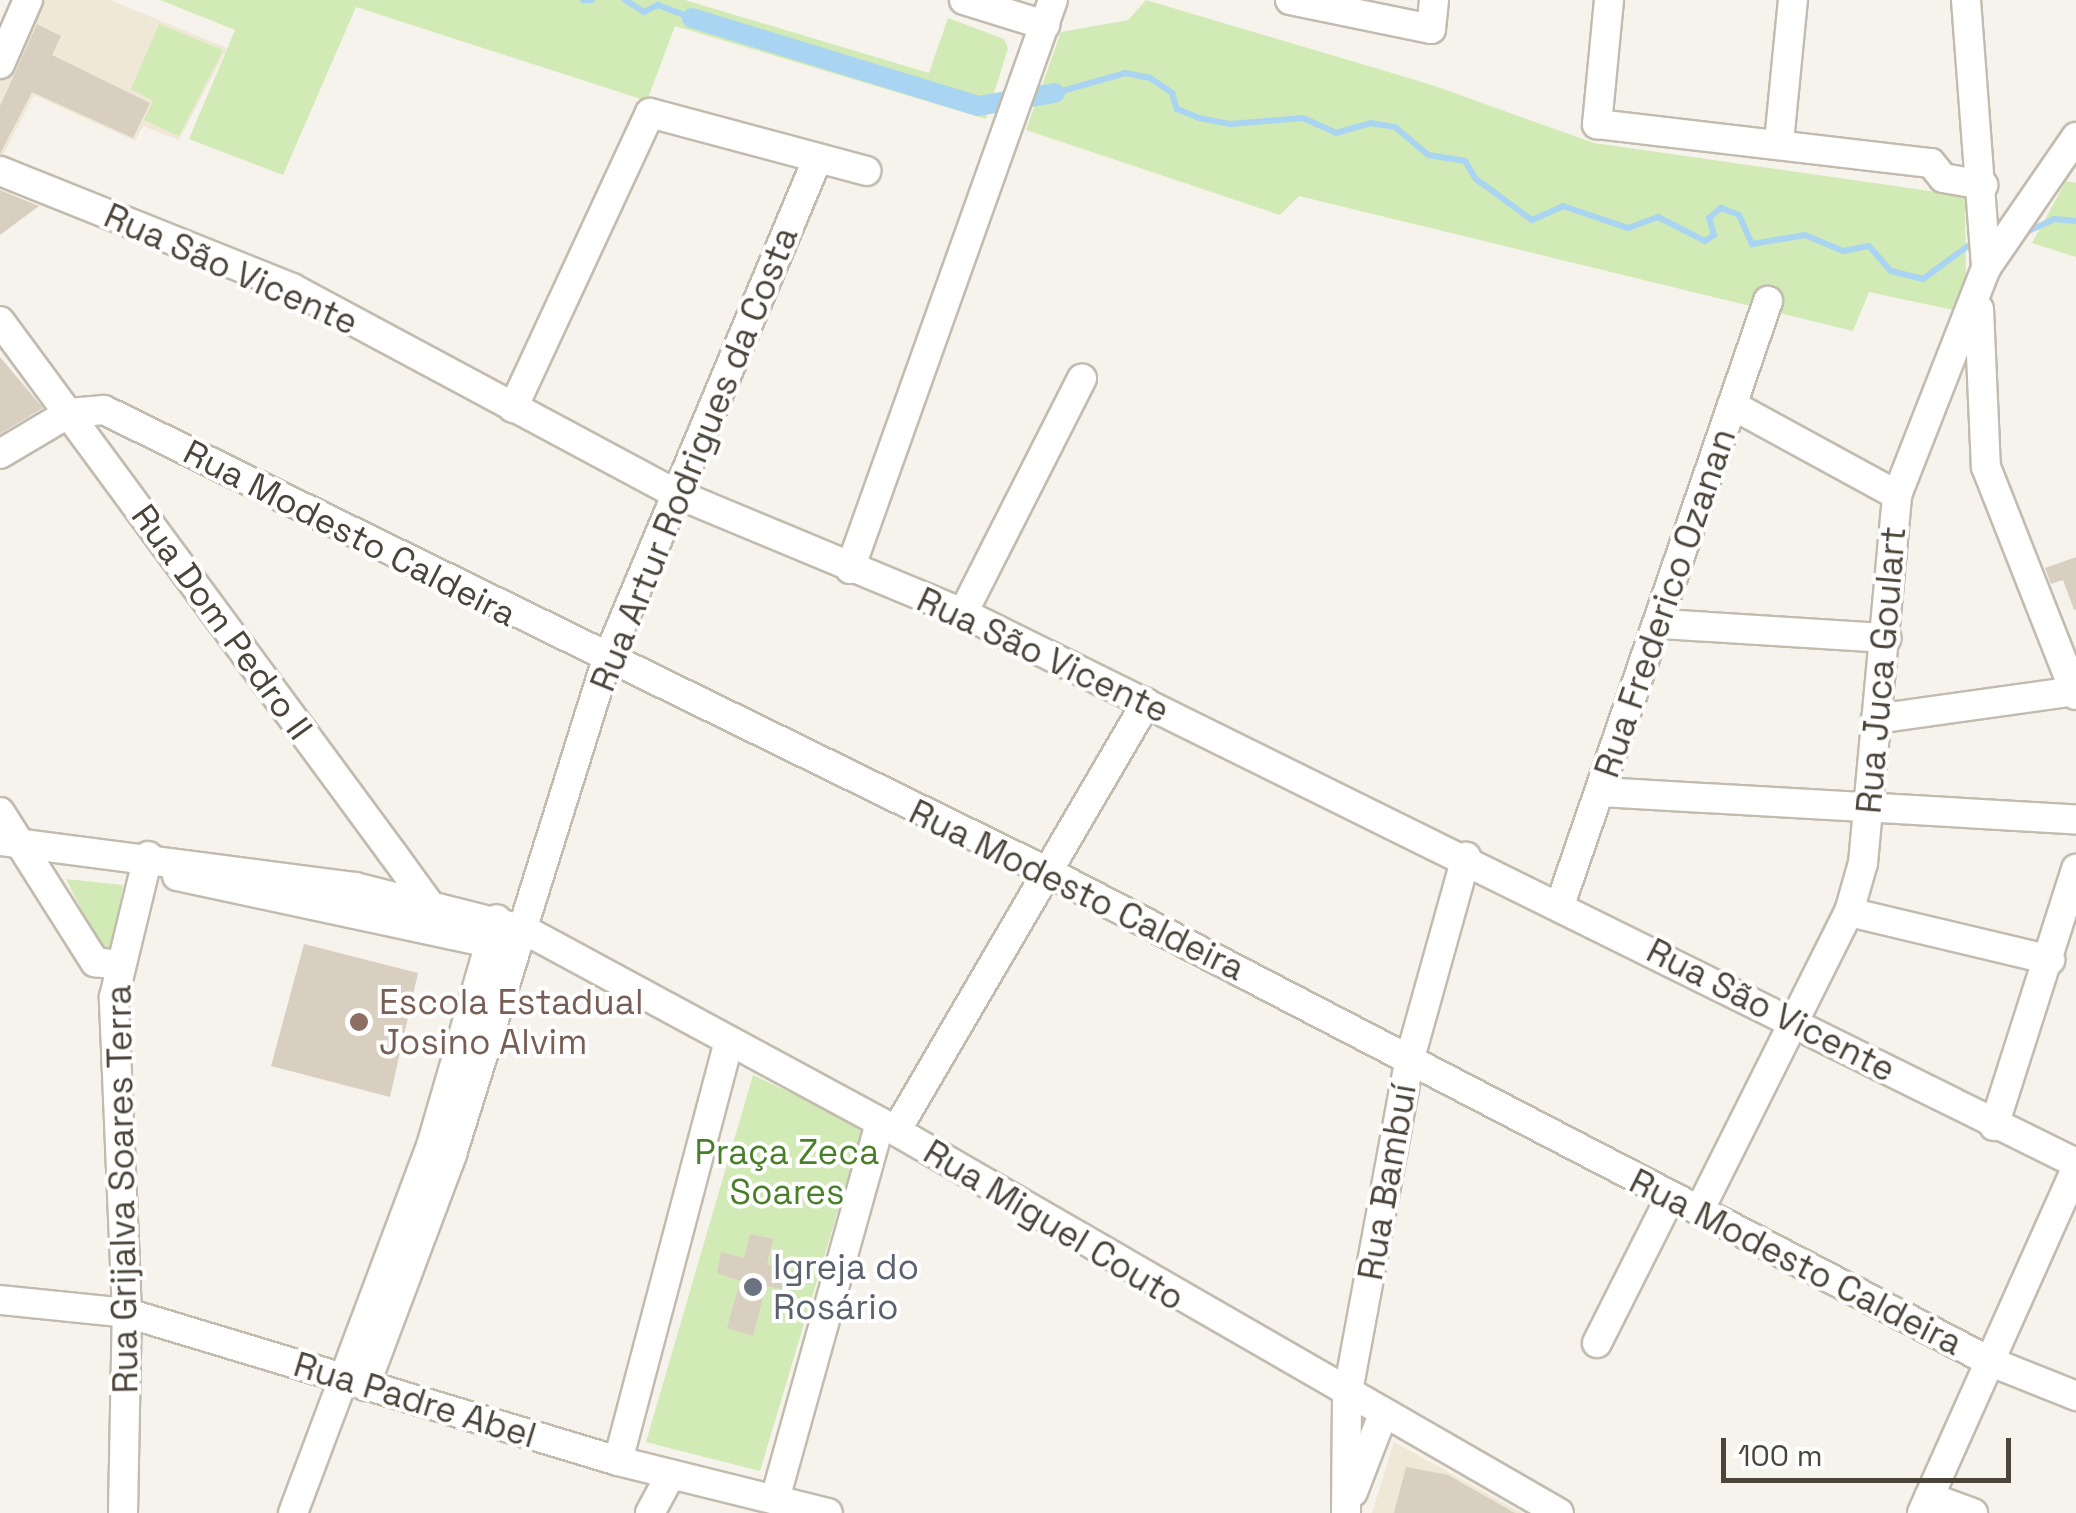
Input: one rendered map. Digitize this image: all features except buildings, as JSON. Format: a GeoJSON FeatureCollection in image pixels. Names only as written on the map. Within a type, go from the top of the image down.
{"type":"FeatureCollection","features":[{"type":"Feature","properties":{"kind":"street"},"geometry":{"type":"LineString","coordinates":[[0,64],[28,0]]}},
{"type":"Feature","properties":{"kind":"street"},"geometry":{"type":"LineString","coordinates":[[850,569],[1005,124],[1049,12],[964,0]]}},
{"type":"Feature","properties":{"kind":"street"},"geometry":{"type":"LineString","coordinates":[[1290,0],[1430,29],[1434,0]]}},
{"type":"Feature","properties":{"kind":"street"},"geometry":{"type":"LineString","coordinates":[[1609,0],[1598,124],[1780,142],[1931,164],[1984,194],[2001,214],[2025,212]]}},
{"type":"Feature","properties":{"kind":"street"},"geometry":{"type":"LineString","coordinates":[[1780,142],[1793,0]]}},
{"type":"Feature","properties":{"kind":"street"},"geometry":{"type":"LineString","coordinates":[[1876,719],[2074,682],[1986,467],[1984,194],[1966,0]]}},
{"type":"Feature","properties":{"kind":"street"},"geometry":{"type":"LineString","coordinates":[[512,408],[650,113],[866,171]]}},
{"type":"Feature","properties":{"kind":"street","name":"Rua Juca Goulart"},"geometry":{"type":"LineString","coordinates":[[1698,1211],[1849,912],[1869,809],[1888,638],[1896,495],[1983,282],[2076,138]]}},
{"type":"Feature","properties":{"kind":"street","name":"Rua Artur Rodrigues da Costa"},"geometry":{"type":"LineString","coordinates":[[293,1513],[355,1383],[441,1150],[606,662],[672,492],[817,160]]}},
{"type":"Feature","properties":{"kind":"street","name":"Rua São Vicente"},"geometry":{"type":"LineString","coordinates":[[0,171],[292,288],[672,492],[962,613],[1795,1018],[1994,1126],[2076,1165]]}},
{"type":"Feature","properties":{"kind":"street","name":"Rua Frederico Ozanan"},"geometry":{"type":"LineString","coordinates":[[1560,905],[1662,624],[1768,301]]}},
{"type":"Feature","properties":{"kind":"street","name":"Rua Dom Pedro II"},"geometry":{"type":"LineString","coordinates":[[0,322],[394,854],[430,914]]}},
{"type":"Feature","properties":{"kind":"street"},"geometry":{"type":"LineString","coordinates":[[962,613],[1082,378]]}},
{"type":"Feature","properties":{"kind":"street"},"geometry":{"type":"LineString","coordinates":[[1732,405],[1896,495]]}},
{"type":"Feature","properties":{"kind":"street","name":"Rua Modesto Caldeira"},"geometry":{"type":"LineString","coordinates":[[68,413],[104,410],[606,662],[1052,874],[1990,1362],[2076,1396]]}},
{"type":"Feature","properties":{"kind":"street"},"geometry":{"type":"LineString","coordinates":[[0,454],[68,413]]}},
{"type":"Feature","properties":{"kind":"street"},"geometry":{"type":"LineString","coordinates":[[1662,624],[1888,638]]}},
{"type":"Feature","properties":{"kind":"street"},"geometry":{"type":"LineString","coordinates":[[774,1499],[888,1127],[1052,874],[1146,703]]}},
{"type":"Feature","properties":{"kind":"street"},"geometry":{"type":"LineString","coordinates":[[1601,792],[2076,819]]}},
{"type":"Feature","properties":{"kind":"street"},"geometry":{"type":"LineString","coordinates":[[0,812],[8,842],[107,964]]}},
{"type":"Feature","properties":{"kind":"street","name":"Rua Miguel Couto"},"geometry":{"type":"LineString","coordinates":[[8,842],[364,898],[515,938],[728,1042],[888,1127],[1347,1397],[1559,1513]]}},
{"type":"Feature","properties":{"kind":"street"},"geometry":{"type":"LineString","coordinates":[[364,898],[394,854]]}},
{"type":"Feature","properties":{"kind":"street","name":"Rua Bambuí"},"geometry":{"type":"LineString","coordinates":[[1347,1510],[1347,1397],[1410,1058],[1466,857]]}},
{"type":"Feature","properties":{"kind":"street","name":"Rua Grijalva Soares Terra"},"geometry":{"type":"LineString","coordinates":[[123,1513],[127,1313],[114,997],[107,964],[147,862]]}},
{"type":"Feature","properties":{"kind":"street"},"geometry":{"type":"LineString","coordinates":[[1994,1126],[2076,870]]}},
{"type":"Feature","properties":{"kind":"street"},"geometry":{"type":"LineString","coordinates":[[1849,912],[2050,960]]}},
{"type":"Feature","properties":{"kind":"street"},"geometry":{"type":"LineString","coordinates":[[618,1461],[728,1042]]}},
{"type":"Feature","properties":{"kind":"street"},"geometry":{"type":"LineString","coordinates":[[1973,1513],[1925,1505],[2076,1165]]}},
{"type":"Feature","properties":{"kind":"street"},"geometry":{"type":"LineString","coordinates":[[1597,1343],[1670,1198]]}},
{"type":"Feature","properties":{"kind":"street","name":"Rua Padre Abel"},"geometry":{"type":"LineString","coordinates":[[0,1300],[127,1313],[618,1461],[828,1513]]}},
{"type":"Feature","properties":{"kind":"street"},"geometry":{"type":"LineString","coordinates":[[1347,1510],[1382,1417]]}},
{"type":"Feature","properties":{"kind":"street"},"geometry":{"type":"LineString","coordinates":[[650,1513],[671,1474]]}},
{"type":"Feature","properties":{"kind":"shaded area"},"geometry":{"type":"Polygon","coordinates":[[[13,0],[110,0],[227,48],[179,140],[143,126],[135,141],[34,95],[0,162],[0,30],[13,0]]]}},
{"type":"Feature","properties":{"kind":"shaded area"},"geometry":{"type":"Polygon","coordinates":[[[1394,1442],[1522,1513],[1372,1513],[1394,1442]]]}},
{"type":"Feature","properties":{"kind":"green space"},"geometry":{"type":"Polygon","coordinates":[[[160,0],[685,0],[929,73],[948,18],[1004,39],[1008,48],[986,119],[675,26],[647,101],[356,7],[283,175],[189,139],[235,30],[160,0]]]}},
{"type":"Feature","properties":{"kind":"green space"},"geometry":{"type":"Polygon","coordinates":[[[1146,0],[1432,85],[1594,143],[1965,196],[1966,282],[1953,310],[1869,292],[1853,331],[1299,196],[1280,215],[1026,130],[1061,32],[1128,20],[1146,0]]]}},
{"type":"Feature","properties":{"kind":"green space"},"geometry":{"type":"Polygon","coordinates":[[[159,24],[223,50],[179,136],[144,120],[153,101],[131,89],[159,24]]]}},
{"type":"Feature","properties":{"kind":"green space"},"geometry":{"type":"Polygon","coordinates":[[[2066,181],[2076,183],[2076,257],[2032,243],[2066,181]]]}},
{"type":"Feature","properties":{"kind":"green space"},"geometry":{"type":"Polygon","coordinates":[[[66,879],[123,885],[113,953],[103,953],[66,879]]]}},
{"type":"Feature","properties":{"kind":"green space","name":"Praça Zeca Soares"},"geometry":{"type":"Polygon","coordinates":[[[753,1075],[863,1127],[760,1471],[646,1442],[753,1075]]]}},
{"type":"Feature","properties":{"kind":"waterway"},"geometry":{"type":"LineString","coordinates":[[583,0],[592,0]]}},
{"type":"Feature","properties":{"kind":"waterway"},"geometry":{"type":"LineString","coordinates":[[625,0],[644,12],[658,5],[692,18]]}},
{"type":"Feature","properties":{"kind":"waterway"},"geometry":{"type":"LineString","coordinates":[[692,18],[978,106],[1055,93]]}},
{"type":"Feature","properties":{"kind":"waterway"},"geometry":{"type":"LineString","coordinates":[[1055,93],[1125,73],[1150,78],[1172,93],[1177,109],[1199,118],[1230,124],[1303,118],[1336,133],[1370,123],[1395,127],[1428,155],[1465,161],[1476,179],[1532,220],[1563,206],[1628,228],[1658,217],[1705,241],[1714,235],[1709,218],[1721,208],[1739,215],[1752,244],[1805,235],[1843,251],[1869,246],[1891,271],[1923,279],[1976,240]]}},
{"type":"Feature","properties":{"kind":"waterway"},"geometry":{"type":"LineString","coordinates":[[2018,236],[2054,219],[2076,221]]}},
{"type":"Feature","properties":{"kind":"place","name":"Escola Estadual Josino Alvim"},"geometry":{"type":"Point","coordinates":[359,1022]}},
{"type":"Feature","properties":{"kind":"place","name":"Igreja do Rosário"},"geometry":{"type":"Point","coordinates":[753,1287]}}]}
